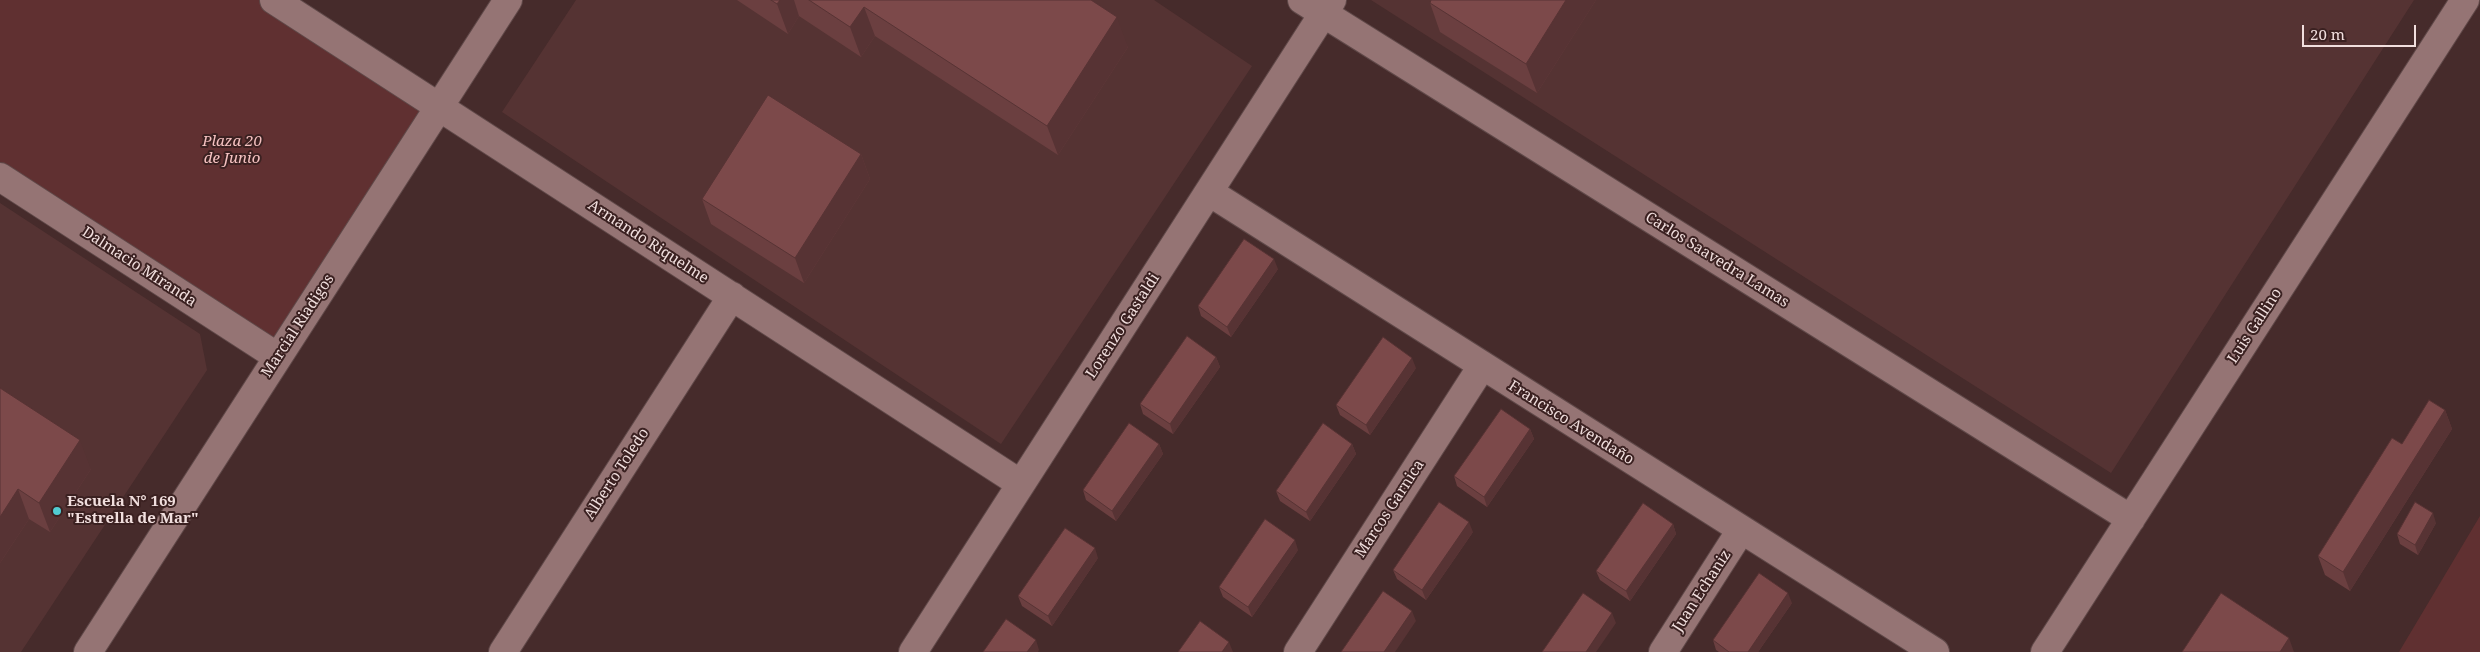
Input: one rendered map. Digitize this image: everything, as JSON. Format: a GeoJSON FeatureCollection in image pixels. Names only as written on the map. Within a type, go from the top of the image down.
{"type":"FeatureCollection","features":[{"type":"Feature","properties":{"kind":"street","name":"Armando Riquelme"},"geometry":{"type":"LineString","coordinates":[[274,0],[1021,484]]}},
{"type":"Feature","properties":{"kind":"street","name":"Marcial Riadigos"},"geometry":{"type":"LineString","coordinates":[[92,650],[508,0]]}},
{"type":"Feature","properties":{"kind":"street","name":"Luis Gallino"},"geometry":{"type":"LineString","coordinates":[[2045,652],[2465,0]]}},
{"type":"Feature","properties":{"kind":"street","name":"Carlos Saavedra Lamas"},"geometry":{"type":"LineString","coordinates":[[1319,4],[2131,519]]}},
{"type":"Feature","properties":{"kind":"street","name":"Lorenzo Gastaldi"},"geometry":{"type":"LineString","coordinates":[[913,652],[1209,192],[1319,4]]}},
{"type":"Feature","properties":{"kind":"street","name":"Dalmacio Miranda"},"geometry":{"type":"LineString","coordinates":[[0,177],[278,357]]}},
{"type":"Feature","properties":{"kind":"street","name":"Francisco Avendaño"},"geometry":{"type":"LineString","coordinates":[[1209,192],[1935,652]]}},
{"type":"Feature","properties":{"kind":"street","name":"Alberto Toledo"},"geometry":{"type":"LineString","coordinates":[[503,652],[732,296]]}},
{"type":"Feature","properties":{"kind":"street","name":"Marcos Garnica"},"geometry":{"type":"LineString","coordinates":[[1298,652],[1482,366]]}},
{"type":"Feature","properties":{"kind":"street","name":"Juan Echaniz"},"geometry":{"type":"LineString","coordinates":[[1663,652],[1741,530]]}},
{"type":"Feature","properties":{"kind":"shaded area"},"geometry":{"type":"Polygon","coordinates":[[[576,0],[1154,0],[1252,66],[1001,444],[502,112],[576,0]]]}},
{"type":"Feature","properties":{"kind":"shaded area"},"geometry":{"type":"Polygon","coordinates":[[[1371,0],[2414,0],[2111,473],[1371,0]]]}},
{"type":"Feature","properties":{"kind":"shaded area","name":"Escuela N° 169 \"Estrella de Mar\""},"geometry":{"type":"Polygon","coordinates":[[[0,203],[200,334],[207,370],[21,652],[0,652],[0,203]]]}},
{"type":"Feature","properties":{"kind":"green space","name":"Plaza 20 de Junio"},"geometry":{"type":"Polygon","coordinates":[[[0,0],[274,0],[439,107],[278,357],[0,177],[0,0]]]}},
{"type":"Feature","properties":{"kind":"green space"},"geometry":{"type":"Polygon","coordinates":[[[2480,516],[2480,652],[2399,652],[2480,516]]]}},
{"type":"Feature","properties":{"kind":"building"},"geometry":{"type":"Polygon","coordinates":[[[771,0],[780,0],[777,4],[771,0]]]}},
{"type":"Feature","properties":{"kind":"building"},"geometry":{"type":"Polygon","coordinates":[[[809,0],[1091,0],[1117,17],[1047,126],[864,7],[850,27],[809,0]]]}},
{"type":"Feature","properties":{"kind":"building"},"geometry":{"type":"Polygon","coordinates":[[[1431,0],[1566,0],[1526,64],[1430,3],[1431,0]]]}},
{"type":"Feature","properties":{"kind":"building"},"geometry":{"type":"Polygon","coordinates":[[[768,95],[861,154],[795,258],[702,199],[768,95]]]}},
{"type":"Feature","properties":{"kind":"building"},"geometry":{"type":"Polygon","coordinates":[[[1244,239],[1274,259],[1227,327],[1198,306],[1244,239]]]}},
{"type":"Feature","properties":{"kind":"building"},"geometry":{"type":"Polygon","coordinates":[[[1187,336],[1216,357],[1170,424],[1140,404],[1187,336]]]}},
{"type":"Feature","properties":{"kind":"building"},"geometry":{"type":"Polygon","coordinates":[[[1383,337],[1412,358],[1366,425],[1336,405],[1383,337]]]}},
{"type":"Feature","properties":{"kind":"building"},"geometry":{"type":"Polygon","coordinates":[[[0,388],[80,440],[39,503],[18,489],[0,517],[0,388]]]}},
{"type":"Feature","properties":{"kind":"building"},"geometry":{"type":"Polygon","coordinates":[[[2429,400],[2445,410],[2343,572],[2318,556],[2392,438],[2402,444],[2429,400]]]}},
{"type":"Feature","properties":{"kind":"building"},"geometry":{"type":"Polygon","coordinates":[[[1501,409],[1530,429],[1484,497],[1454,476],[1501,409]]]}},
{"type":"Feature","properties":{"kind":"building"},"geometry":{"type":"Polygon","coordinates":[[[1129,423],[1159,444],[1112,511],[1083,490],[1129,423]]]}},
{"type":"Feature","properties":{"kind":"building"},"geometry":{"type":"Polygon","coordinates":[[[1323,423],[1352,444],[1306,512],[1276,491],[1323,423]]]}},
{"type":"Feature","properties":{"kind":"building"},"geometry":{"type":"Polygon","coordinates":[[[1439,502],[1469,522],[1422,590],[1393,570],[1439,502]]]}},
{"type":"Feature","properties":{"kind":"building"},"geometry":{"type":"Polygon","coordinates":[[[2415,502],[2433,513],[2415,545],[2397,534],[2415,502]]]}},
{"type":"Feature","properties":{"kind":"building"},"geometry":{"type":"Polygon","coordinates":[[[1643,503],[1673,524],[1626,591],[1596,571],[1643,503]]]}},
{"type":"Feature","properties":{"kind":"building"},"geometry":{"type":"Polygon","coordinates":[[[1265,519],[1295,540],[1248,607],[1219,587],[1265,519]]]}},
{"type":"Feature","properties":{"kind":"building"},"geometry":{"type":"Polygon","coordinates":[[[1065,528],[1095,548],[1048,616],[1018,596],[1065,528]]]}},
{"type":"Feature","properties":{"kind":"building"},"geometry":{"type":"Polygon","coordinates":[[[1759,573],[1788,593],[1748,652],[1729,652],[1713,640],[1759,573]]]}},
{"type":"Feature","properties":{"kind":"building"},"geometry":{"type":"Polygon","coordinates":[[[1383,591],[1412,611],[1384,652],[1341,652],[1383,591]]]}},
{"type":"Feature","properties":{"kind":"building"},"geometry":{"type":"Polygon","coordinates":[[[1583,593],[1612,613],[1586,652],[1542,652],[1583,593]]]}},
{"type":"Feature","properties":{"kind":"building"},"geometry":{"type":"Polygon","coordinates":[[[2221,593],[2289,638],[2280,652],[2182,652],[2221,593]]]}},
{"type":"Feature","properties":{"kind":"building"},"geometry":{"type":"Polygon","coordinates":[[[1006,619],[1036,640],[1027,652],[983,652],[1006,619]]]}},
{"type":"Feature","properties":{"kind":"building"},"geometry":{"type":"Polygon","coordinates":[[[1200,621],[1229,642],[1222,652],[1178,652],[1200,621]]]}},
{"type":"Feature","properties":{"kind":"place","name":"Escuela N° 169 \"Estrella de Mar\""},"geometry":{"type":"Point","coordinates":[57,511]}}]}
